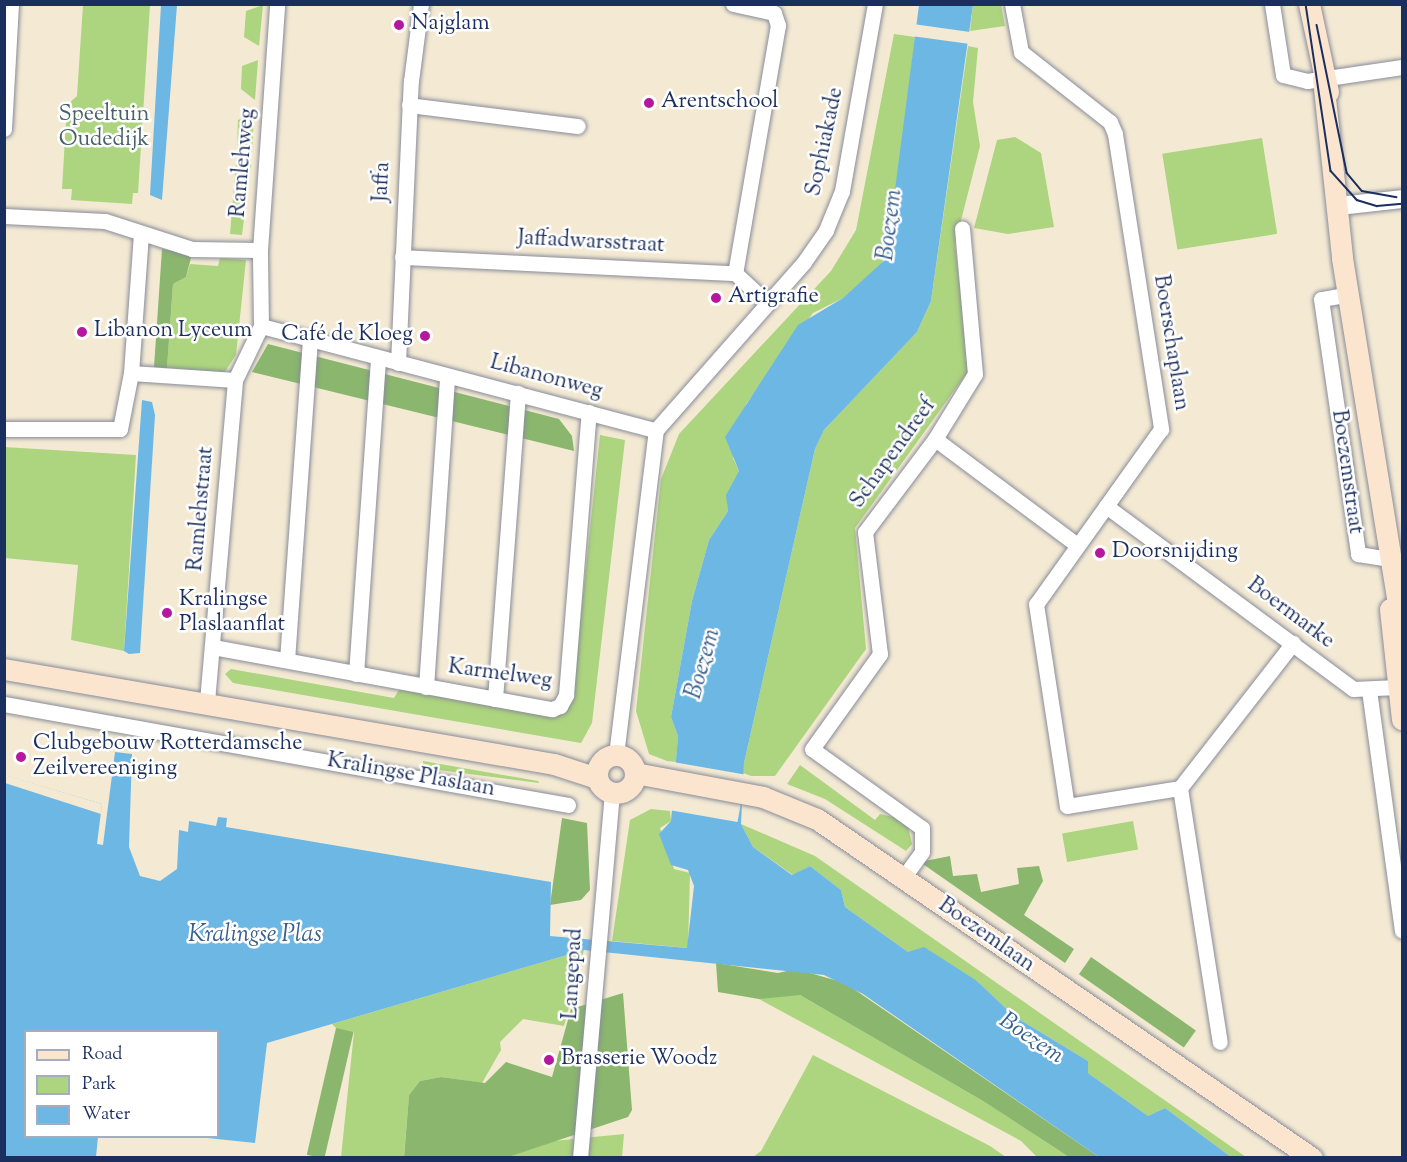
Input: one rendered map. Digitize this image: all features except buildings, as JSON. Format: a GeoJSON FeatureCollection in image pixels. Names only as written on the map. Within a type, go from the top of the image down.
{"type":"FeatureCollection","features":[{"type":"Feature","properties":{"kind":"main road","name":"Boezemstraat"},"geometry":{"type":"LineString","coordinates":[[1309,4],[1342,206],[1350,294],[1389,559]]}},
{"type":"Feature","properties":{"kind":"main road"},"geometry":{"type":"LineString","coordinates":[[1389,559],[1402,627]]}},
{"type":"Feature","properties":{"kind":"main road"},"geometry":{"type":"LineString","coordinates":[[1389,559],[1402,719]]}},
{"type":"Feature","properties":{"kind":"main road","name":"Kralingse Plaslaan"},"geometry":{"type":"LineString","coordinates":[[4,669],[208,695],[554,764],[604,766]]}},
{"type":"Feature","properties":{"kind":"main road"},"geometry":{"type":"LineString","coordinates":[[604,766],[629,761],[626,784]]}},
{"type":"Feature","properties":{"kind":"main road"},"geometry":{"type":"LineString","coordinates":[[604,766],[626,784]]}},
{"type":"Feature","properties":{"kind":"main road","name":"Boezemlaan"},"geometry":{"type":"LineString","coordinates":[[626,784],[663,783],[747,799],[817,819],[1312,1158]]}},
{"type":"Feature","properties":{"kind":"main road","name":"Boezemlaan"},"geometry":{"type":"LineString","coordinates":[[747,799],[834,841],[1288,1158]]}},
{"type":"Feature","properties":{"kind":"street"},"geometry":{"type":"LineString","coordinates":[[4,129],[11,4]]}},
{"type":"Feature","properties":{"kind":"street","name":"Ramlehweg"},"geometry":{"type":"LineString","coordinates":[[261,326],[260,250],[277,4]]}},
{"type":"Feature","properties":{"kind":"street","name":"Jaffa"},"geometry":{"type":"LineString","coordinates":[[398,363],[409,105],[421,4]]}},
{"type":"Feature","properties":{"kind":"street"},"geometry":{"type":"LineString","coordinates":[[604,766],[656,430],[766,302],[735,273],[778,25],[767,10],[733,4]]}},
{"type":"Feature","properties":{"kind":"street","name":"Sophiakade"},"geometry":{"type":"LineString","coordinates":[[766,302],[804,262],[826,230],[842,191],[875,4]]}},
{"type":"Feature","properties":{"kind":"street","name":"Boerschaplaan"},"geometry":{"type":"LineString","coordinates":[[1012,4],[1015,35],[1021,52],[1110,122],[1115,134],[1161,429],[1076,544],[1036,604],[1067,806],[1180,788]]}},
{"type":"Feature","properties":{"kind":"street"},"geometry":{"type":"LineString","coordinates":[[1272,4],[1283,75],[1323,80],[1402,67]]}},
{"type":"Feature","properties":{"kind":"street"},"geometry":{"type":"LineString","coordinates":[[409,105],[578,126]]}},
{"type":"Feature","properties":{"kind":"street"},"geometry":{"type":"LineString","coordinates":[[1342,206],[1402,199]]}},
{"type":"Feature","properties":{"kind":"street"},"geometry":{"type":"LineString","coordinates":[[4,216],[105,221],[192,249],[260,250]]}},
{"type":"Feature","properties":{"kind":"street","name":"Schapendreef"},"geometry":{"type":"LineString","coordinates":[[903,878],[922,852],[922,828],[812,749],[880,654],[865,532],[935,439],[975,374],[962,229]]}},
{"type":"Feature","properties":{"kind":"street"},"geometry":{"type":"LineString","coordinates":[[4,429],[118,430],[130,373],[141,234]]}},
{"type":"Feature","properties":{"kind":"street","name":"Jaffadwarsstraat"},"geometry":{"type":"LineString","coordinates":[[402,257],[735,273]]}},
{"type":"Feature","properties":{"kind":"street","name":"Boezemstraat"},"geometry":{"type":"LineString","coordinates":[[1350,294],[1321,299],[1344,461],[1358,554],[1360,558],[1389,559]]}},
{"type":"Feature","properties":{"kind":"street","name":"Libanonweg"},"geometry":{"type":"LineString","coordinates":[[261,326],[378,359],[656,430]]}},
{"type":"Feature","properties":{"kind":"street","name":"Ramlehstraat"},"geometry":{"type":"LineString","coordinates":[[208,695],[235,380],[261,326]]}},
{"type":"Feature","properties":{"kind":"street"},"geometry":{"type":"LineString","coordinates":[[287,660],[310,341]]}},
{"type":"Feature","properties":{"kind":"street"},"geometry":{"type":"LineString","coordinates":[[356,674],[378,359]]}},
{"type":"Feature","properties":{"kind":"street"},"geometry":{"type":"LineString","coordinates":[[130,373],[235,380]]}},
{"type":"Feature","properties":{"kind":"street"},"geometry":{"type":"LineString","coordinates":[[426,687],[447,376]]}},
{"type":"Feature","properties":{"kind":"street"},"geometry":{"type":"LineString","coordinates":[[495,699],[518,393]]}},
{"type":"Feature","properties":{"kind":"street","name":"Karmelweg"},"geometry":{"type":"LineString","coordinates":[[213,647],[552,709],[565,700],[589,412]]}},
{"type":"Feature","properties":{"kind":"street"},"geometry":{"type":"LineString","coordinates":[[935,439],[1076,544]]}},
{"type":"Feature","properties":{"kind":"street","name":"Boermarke"},"geometry":{"type":"LineString","coordinates":[[1106,506],[1353,689],[1400,687]]}},
{"type":"Feature","properties":{"kind":"street"},"geometry":{"type":"LineString","coordinates":[[1220,1042],[1180,788],[1293,643]]}},
{"type":"Feature","properties":{"kind":"street"},"geometry":{"type":"LineString","coordinates":[[1369,690],[1402,931]]}},
{"type":"Feature","properties":{"kind":"street","name":"Kralingse Plaslaan"},"geometry":{"type":"LineString","coordinates":[[4,704],[568,805]]}},
{"type":"Feature","properties":{"kind":"street","name":"Langepad"},"geometry":{"type":"LineString","coordinates":[[580,1158],[599,938],[626,784]]}},
{"type":"Feature","properties":{"kind":"green space","name":"Speeltuin Oudedijk"},"geometry":{"type":"Polygon","coordinates":[[[83,5],[150,5],[138,193],[133,193],[132,204],[71,200],[72,189],[62,189],[67,105],[77,96],[83,5]]]}},
{"type":"Feature","properties":{"kind":"green space"},"geometry":{"type":"Polygon","coordinates":[[[263,5],[259,46],[244,37],[246,11],[263,5]]]}},
{"type":"Feature","properties":{"kind":"green space"},"geometry":{"type":"Polygon","coordinates":[[[973,5],[1001,5],[1005,26],[970,31],[973,5]]]}},
{"type":"Feature","properties":{"kind":"green space"},"geometry":{"type":"Polygon","coordinates":[[[894,34],[915,37],[891,245],[879,269],[843,298],[813,313],[746,404],[733,458],[739,471],[737,482],[727,495],[728,511],[709,540],[692,601],[671,717],[678,736],[676,762],[667,761],[649,754],[636,711],[661,479],[679,434],[831,271],[856,230],[894,34]]]}},
{"type":"Feature","properties":{"kind":"green space"},"geometry":{"type":"Polygon","coordinates":[[[968,46],[978,48],[973,102],[980,146],[955,244],[969,370],[855,528],[866,649],[775,776],[751,776],[743,773],[744,763],[815,449],[824,430],[917,332],[931,301],[968,46]]]}},
{"type":"Feature","properties":{"kind":"green space"},"geometry":{"type":"Polygon","coordinates":[[[258,60],[255,100],[241,89],[242,66],[258,60]]]}},
{"type":"Feature","properties":{"kind":"green space"},"geometry":{"type":"Polygon","coordinates":[[[254,113],[252,153],[237,145],[238,120],[254,113]]]}},
{"type":"Feature","properties":{"kind":"green space"},"geometry":{"type":"Polygon","coordinates":[[[1015,137],[1041,153],[1054,227],[1008,234],[974,228],[997,140],[1015,137]]]}},
{"type":"Feature","properties":{"kind":"green space"},"geometry":{"type":"Polygon","coordinates":[[[1262,138],[1277,234],[1177,250],[1162,154],[1262,138]]]}},
{"type":"Feature","properties":{"kind":"green space"},"geometry":{"type":"Polygon","coordinates":[[[236,163],[251,164],[242,235],[230,234],[236,163]]]}},
{"type":"Feature","properties":{"kind":"green space"},"geometry":{"type":"Polygon","coordinates":[[[162,249],[192,254],[186,277],[173,284],[167,368],[154,367],[162,249]]]}},
{"type":"Feature","properties":{"kind":"green space"},"geometry":{"type":"Polygon","coordinates":[[[220,258],[246,260],[236,355],[224,373],[167,368],[173,284],[186,277],[190,264],[218,266],[220,258]]]}},
{"type":"Feature","properties":{"kind":"green space"},"geometry":{"type":"Polygon","coordinates":[[[268,344],[559,419],[572,436],[574,451],[252,372],[268,344]]]}},
{"type":"Feature","properties":{"kind":"green space"},"geometry":{"type":"Polygon","coordinates":[[[600,435],[625,440],[592,723],[581,743],[233,683],[225,674],[231,669],[394,698],[400,688],[559,714],[572,699],[600,435]]]}},
{"type":"Feature","properties":{"kind":"green space"},"geometry":{"type":"Polygon","coordinates":[[[4,447],[136,455],[124,651],[71,640],[78,565],[5,558],[4,447]]]}},
{"type":"Feature","properties":{"kind":"green space"},"geometry":{"type":"Polygon","coordinates":[[[423,761],[538,781],[539,783],[423,768],[423,761]]]}},
{"type":"Feature","properties":{"kind":"green space"},"geometry":{"type":"Polygon","coordinates":[[[800,765],[875,820],[880,814],[897,818],[908,826],[912,844],[906,851],[825,799],[787,784],[800,765]]]}},
{"type":"Feature","properties":{"kind":"green space"},"geometry":{"type":"Polygon","coordinates":[[[651,809],[670,811],[671,821],[660,828],[674,869],[690,873],[688,948],[612,941],[630,820],[651,809]]]}},
{"type":"Feature","properties":{"kind":"green space"},"geometry":{"type":"Polygon","coordinates":[[[562,818],[587,823],[590,890],[581,900],[550,905],[562,818]]]}},
{"type":"Feature","properties":{"kind":"green space"},"geometry":{"type":"Polygon","coordinates":[[[1133,821],[1138,850],[1067,862],[1062,834],[1133,821]]]}},
{"type":"Feature","properties":{"kind":"green space"},"geometry":{"type":"Polygon","coordinates":[[[741,824],[815,856],[1246,1157],[1231,1157],[1165,1108],[1148,1116],[1088,1073],[1088,1061],[1014,1016],[977,981],[908,952],[845,907],[841,890],[810,866],[793,875],[753,847],[741,824]]]}},
{"type":"Feature","properties":{"kind":"green space"},"geometry":{"type":"Polygon","coordinates":[[[950,856],[953,876],[977,874],[981,892],[1019,884],[1017,868],[1039,866],[1043,881],[1024,915],[1074,949],[1065,963],[920,862],[950,856]]]}},
{"type":"Feature","properties":{"kind":"green space"},"geometry":{"type":"Polygon","coordinates":[[[584,950],[564,1026],[523,1019],[500,1042],[501,1050],[482,1083],[441,1077],[420,1081],[409,1095],[404,1156],[624,1134],[622,1157],[341,1157],[354,1032],[339,1031],[332,1024],[584,950]]]}},
{"type":"Feature","properties":{"kind":"green space"},"geometry":{"type":"Polygon","coordinates":[[[1091,957],[1196,1030],[1184,1048],[1079,974],[1091,957]]]}},
{"type":"Feature","properties":{"kind":"green space"},"geometry":{"type":"Polygon","coordinates":[[[716,963],[778,973],[796,969],[845,983],[1099,1157],[1069,1157],[983,1101],[800,995],[759,999],[718,992],[716,963]]]}},
{"type":"Feature","properties":{"kind":"green space"},"geometry":{"type":"Polygon","coordinates":[[[623,993],[632,1110],[628,1117],[508,1157],[404,1158],[409,1095],[420,1081],[441,1077],[485,1083],[506,1062],[552,1077],[571,1009],[623,993]]]}},
{"type":"Feature","properties":{"kind":"green space"},"geometry":{"type":"Polygon","coordinates":[[[780,994],[800,995],[983,1101],[1069,1157],[1037,1157],[1021,1141],[759,999],[780,994]]]}},
{"type":"Feature","properties":{"kind":"green space"},"geometry":{"type":"Polygon","coordinates":[[[336,1028],[354,1032],[324,1158],[307,1155],[336,1028]]]}},
{"type":"Feature","properties":{"kind":"green space"},"geometry":{"type":"Polygon","coordinates":[[[813,1055],[990,1146],[1006,1157],[753,1157],[761,1151],[813,1055]]]}},
{"type":"Feature","properties":{"kind":"water"},"geometry":{"type":"Polygon","coordinates":[[[161,5],[177,5],[162,200],[150,195],[161,5]]]}},
{"type":"Feature","properties":{"kind":"water"},"geometry":{"type":"Polygon","coordinates":[[[919,5],[973,5],[931,301],[917,332],[824,430],[815,449],[744,763],[741,824],[753,847],[792,875],[810,866],[841,890],[845,907],[908,952],[924,947],[977,981],[1014,1016],[1088,1061],[1088,1073],[1148,1116],[1165,1108],[1231,1157],[1099,1157],[863,994],[824,975],[584,950],[267,1043],[255,1143],[208,1138],[219,1138],[219,1030],[24,1030],[24,1138],[98,1138],[96,1157],[5,1157],[4,775],[102,804],[97,844],[103,845],[115,752],[132,754],[129,847],[140,876],[160,881],[177,869],[179,830],[188,832],[189,821],[216,826],[218,817],[227,818],[226,827],[551,882],[550,936],[687,948],[694,886],[688,870],[671,865],[659,834],[671,821],[678,736],[671,717],[692,601],[709,540],[728,511],[726,495],[739,471],[725,437],[798,325],[843,298],[886,259],[919,5]]]}},
{"type":"Feature","properties":{"kind":"water"},"geometry":{"type":"Polygon","coordinates":[[[142,400],[152,402],[155,415],[140,653],[129,654],[124,651],[142,400]]]}},
{"type":"Feature","properties":{"kind":"pier"},"geometry":{"type":"Polygon","coordinates":[[[913,24],[973,32],[972,44],[911,36],[913,24]]]}},
{"type":"Feature","properties":{"kind":"pier"},"geometry":{"type":"Polygon","coordinates":[[[673,762],[746,775],[738,822],[665,809],[673,762]]]}},
{"type":"Feature","properties":{"kind":"pier"},"geometry":{"type":"Polygon","coordinates":[[[5,775],[102,804],[101,814],[5,783],[5,775]]]}},
{"type":"Feature","properties":{"kind":"tram line"},"geometry":{"type":"LineString","coordinates":[[1306,4],[1331,171],[1357,200],[1377,206],[1402,204]]}},
{"type":"Feature","properties":{"kind":"tram line"},"geometry":{"type":"LineString","coordinates":[[1317,25],[1347,173],[1362,191],[1396,197]]}},
{"type":"Feature","properties":{"kind":"place","name":"Najglam"},"geometry":{"type":"Point","coordinates":[399,25]}},
{"type":"Feature","properties":{"kind":"place","name":"Arentschool"},"geometry":{"type":"Point","coordinates":[649,103]}},
{"type":"Feature","properties":{"kind":"place","name":"Artigrafie"},"geometry":{"type":"Point","coordinates":[716,298]}},
{"type":"Feature","properties":{"kind":"place","name":"Libanon Lyceum"},"geometry":{"type":"Point","coordinates":[82,332]}},
{"type":"Feature","properties":{"kind":"place","name":"Café de Kloeg"},"geometry":{"type":"Point","coordinates":[425,336]}},
{"type":"Feature","properties":{"kind":"place","name":"Doorsnijding"},"geometry":{"type":"Point","coordinates":[1100,553]}},
{"type":"Feature","properties":{"kind":"place","name":"Kralingse Plaslaanflat"},"geometry":{"type":"Point","coordinates":[167,613]}},
{"type":"Feature","properties":{"kind":"place","name":"Clubgebouw Rotterdamsche Zeilvereeniging"},"geometry":{"type":"Point","coordinates":[21,757]}},
{"type":"Feature","properties":{"kind":"place","name":"Brasserie Woodz"},"geometry":{"type":"Point","coordinates":[549,1060]}},
{"type":"Feature","properties":{"kind":"water label","name":"Boezem"},"geometry":{"type":"Point","coordinates":[891,225]}},
{"type":"Feature","properties":{"kind":"water label","name":"Boezem"},"geometry":{"type":"Point","coordinates":[704,664]}},
{"type":"Feature","properties":{"kind":"water label","name":"Kralingse Plas"},"geometry":{"type":"Point","coordinates":[255,936]}},
{"type":"Feature","properties":{"kind":"water label","name":"Boezem"},"geometry":{"type":"Point","coordinates":[1031,1039]}}]}
